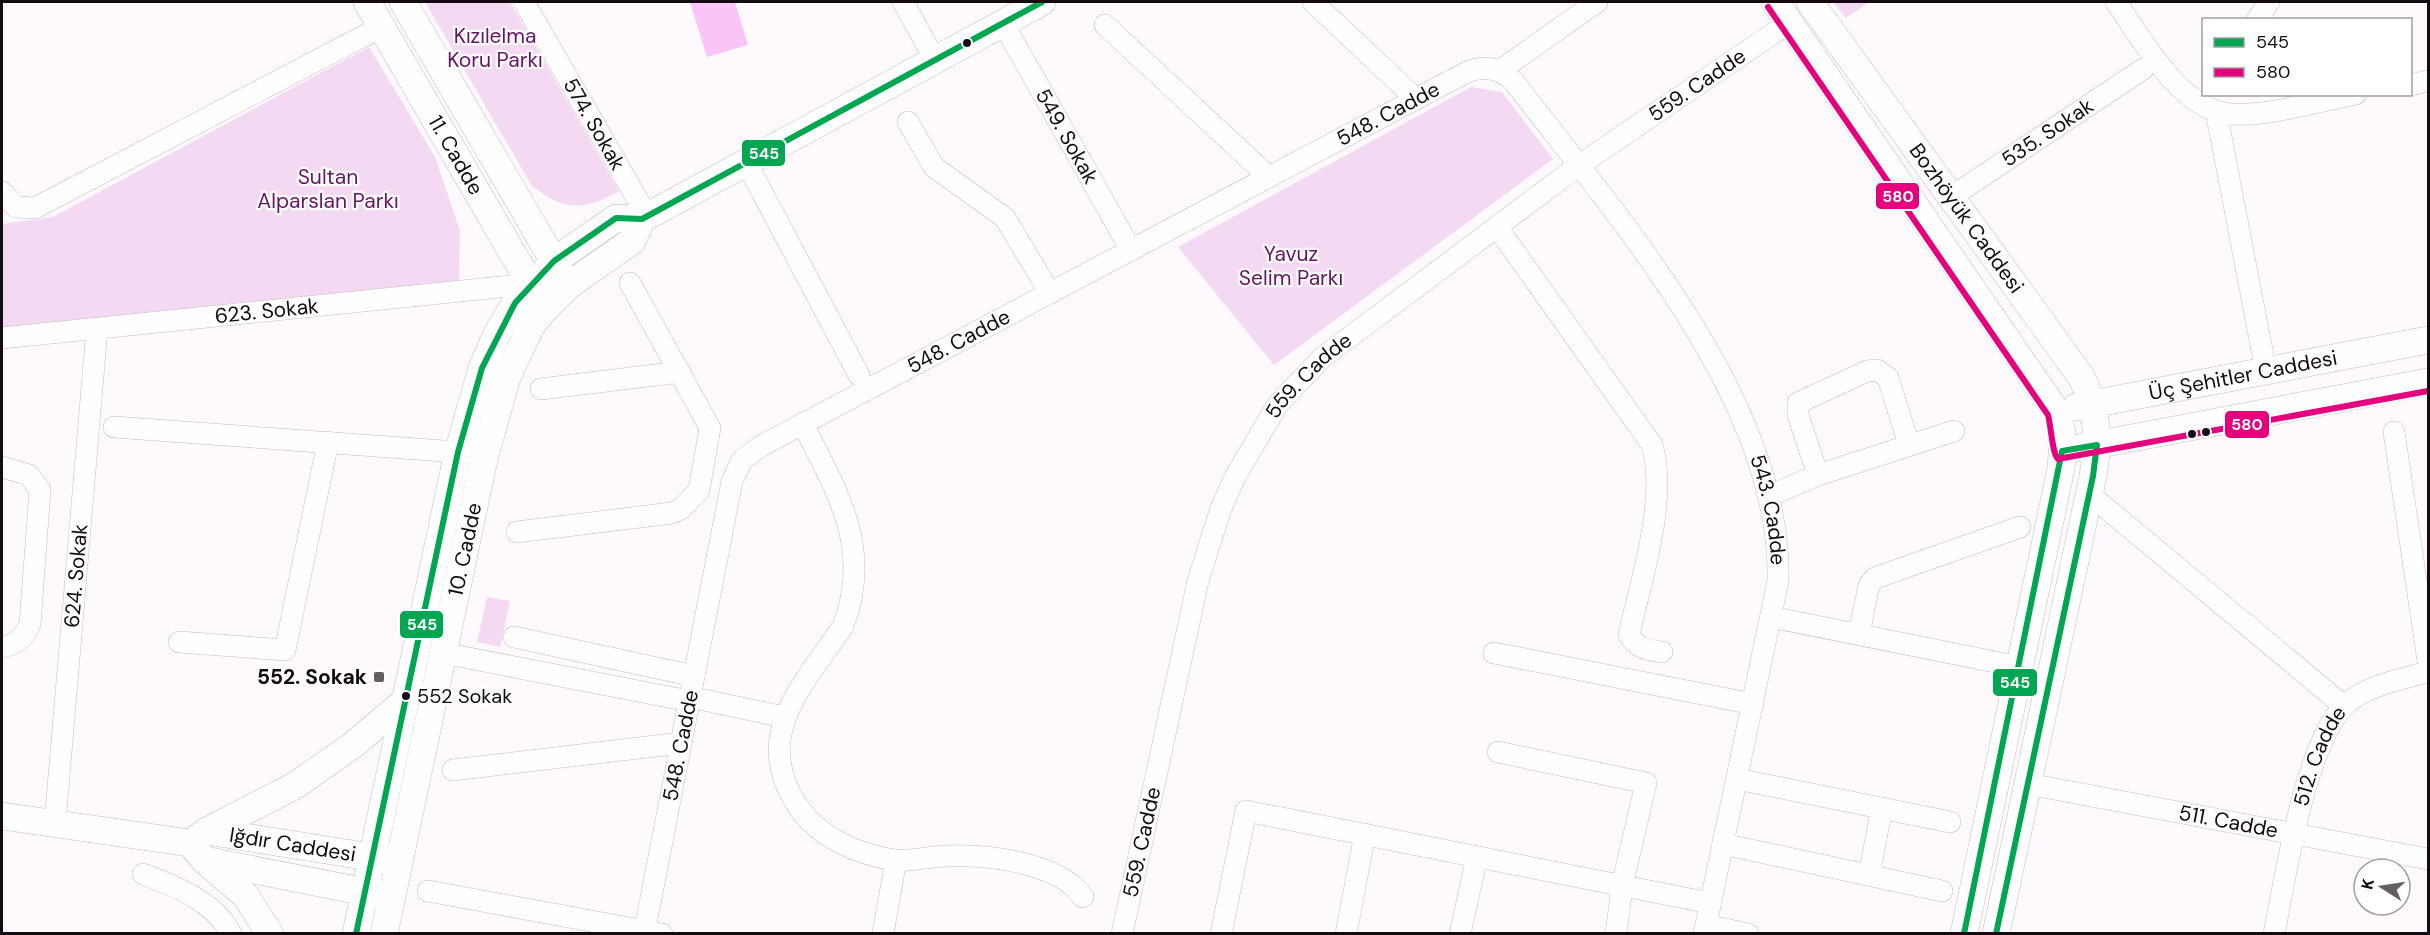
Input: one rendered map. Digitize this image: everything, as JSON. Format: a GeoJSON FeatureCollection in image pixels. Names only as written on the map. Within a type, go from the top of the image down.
{"type":"FeatureCollection","features":[{"type":"Feature","properties":{"kind":"main road","name":"11. Cadde"},"geometry":{"type":"LineString","coordinates":[[367,2],[544,309]]}},
{"type":"Feature","properties":{"kind":"main road","name":"11. Cadde"},"geometry":{"type":"LineString","coordinates":[[403,2],[568,286]]}},
{"type":"Feature","properties":{"kind":"main road","name":"10. Cadde"},"geometry":{"type":"LineString","coordinates":[[356,933],[458,452],[470,405],[497,334],[530,284],[554,261],[616,218],[645,218],[1042,2]]}},
{"type":"Feature","properties":{"kind":"main road","name":"Bozhöyük Caddesi"},"geometry":{"type":"LineString","coordinates":[[1810,2],[2082,378],[2092,404],[2097,445],[2089,494],[1996,933]]}},
{"type":"Feature","properties":{"kind":"main road","name":"Bozhöyük Caddesi"},"geometry":{"type":"LineString","coordinates":[[1783,12],[2056,411],[2063,437],[2020,667],[1964,933]]}},
{"type":"Feature","properties":{"kind":"main road","name":"10. Cadde"},"geometry":{"type":"LineString","coordinates":[[384,933],[496,412],[518,351],[544,309],[568,286],[632,241],[645,218]]}},
{"type":"Feature","properties":{"kind":"main road","name":"Üç Şehitler Caddesi"},"geometry":{"type":"LineString","coordinates":[[2056,411],[2428,340]]}},
{"type":"Feature","properties":{"kind":"main road","name":"Üç Şehitler Caddesi"},"geometry":{"type":"LineString","coordinates":[[2062,451],[2428,382]]}},
{"type":"Feature","properties":{"kind":"main road"},"geometry":{"type":"LineString","coordinates":[[270,933],[245,895],[200,845],[296,785],[353,745],[405,701]]}},
{"type":"Feature","properties":{"kind":"main road","name":"Iğdır Caddesi"},"geometry":{"type":"LineString","coordinates":[[2,816],[200,845],[372,857],[399,861]]}},
{"type":"Feature","properties":{"kind":"main road","name":"Iğdır Caddesi"},"geometry":{"type":"LineString","coordinates":[[200,845],[365,892],[391,897]]}},
{"type":"Feature","properties":{"kind":"street","name":"574. Sokak"},"geometry":{"type":"LineString","coordinates":[[524,2],[645,218]]}},
{"type":"Feature","properties":{"kind":"street"},"geometry":{"type":"LineString","coordinates":[[903,2],[935,60]]}},
{"type":"Feature","properties":{"kind":"street"},"geometry":{"type":"LineString","coordinates":[[1313,2],[1416,99]]}},
{"type":"Feature","properties":{"kind":"street"},"geometry":{"type":"LineString","coordinates":[[1578,166],[1515,82],[1499,71],[1597,2]]}},
{"type":"Feature","properties":{"kind":"street"},"geometry":{"type":"LineString","coordinates":[[2116,2],[2172,77],[2209,104],[2246,115],[2346,96]]}},
{"type":"Feature","properties":{"kind":"street"},"geometry":{"type":"LineString","coordinates":[[2258,18],[2269,2]]}},
{"type":"Feature","properties":{"kind":"street","name":"559. Cadde"},"geometry":{"type":"LineString","coordinates":[[1122,933],[1198,581],[1221,508],[1250,449],[1278,404],[1314,365],[1783,12]]}},
{"type":"Feature","properties":{"kind":"street","name":"549. Sokak"},"geometry":{"type":"LineString","coordinates":[[1003,23],[1131,250]]}},
{"type":"Feature","properties":{"kind":"street"},"geometry":{"type":"LineString","coordinates":[[1105,25],[1269,177]]}},
{"type":"Feature","properties":{"kind":"street"},"geometry":{"type":"LineString","coordinates":[[2,192],[16,207],[35,208],[381,27]]}},
{"type":"Feature","properties":{"kind":"street","name":"548. Cadde"},"geometry":{"type":"LineString","coordinates":[[640,931],[681,743],[697,700],[694,676],[734,473],[742,460],[761,446],[1467,72],[1487,68],[1499,71]]}},
{"type":"Feature","properties":{"kind":"street","name":"535. Sokak"},"geometry":{"type":"LineString","coordinates":[[1951,197],[2143,69]]}},
{"type":"Feature","properties":{"kind":"street"},"geometry":{"type":"LineString","coordinates":[[2412,85],[2428,81]]}},
{"type":"Feature","properties":{"kind":"street"},"geometry":{"type":"LineString","coordinates":[[2209,104],[2266,371]]}},
{"type":"Feature","properties":{"kind":"street"},"geometry":{"type":"LineString","coordinates":[[908,122],[934,167],[1005,218],[1050,293]]}},
{"type":"Feature","properties":{"kind":"street"},"geometry":{"type":"LineString","coordinates":[[746,162],[859,375]]}},
{"type":"Feature","properties":{"kind":"street","name":"543. Cadde"},"geometry":{"type":"LineString","coordinates":[[1578,166],[1639,247],[1720,372],[1749,437],[1769,496],[1778,554],[1778,581],[1705,929]]}},
{"type":"Feature","properties":{"kind":"street"},"geometry":{"type":"LineString","coordinates":[[1497,227],[1652,445],[1656,458],[1658,493],[1629,635],[1634,644],[1646,650],[1662,652]]}},
{"type":"Feature","properties":{"kind":"street"},"geometry":{"type":"LineString","coordinates":[[517,532],[672,513],[681,509],[699,490],[710,428],[630,283]]}},
{"type":"Feature","properties":{"kind":"street","name":"623. Sokak"},"geometry":{"type":"LineString","coordinates":[[2,339],[530,284]]}},
{"type":"Feature","properties":{"kind":"street","name":"624. Sokak"},"geometry":{"type":"LineString","coordinates":[[55,823],[97,329]]}},
{"type":"Feature","properties":{"kind":"street"},"geometry":{"type":"LineString","coordinates":[[1818,475],[1798,415],[1798,403],[1867,371],[1877,370],[1888,378],[1909,445]]}},
{"type":"Feature","properties":{"kind":"street"},"geometry":{"type":"LineString","coordinates":[[541,389],[680,372]]}},
{"type":"Feature","properties":{"kind":"street"},"geometry":{"type":"LineString","coordinates":[[803,424],[842,503],[850,527],[855,571],[849,610],[843,626],[783,717],[779,738],[781,773],[790,795],[811,824],[836,840],[871,854],[896,860],[972,856],[1022,864],[1065,879],[1083,897]]}},
{"type":"Feature","properties":{"kind":"street"},"geometry":{"type":"LineString","coordinates":[[114,427],[458,452]]}},
{"type":"Feature","properties":{"kind":"street"},"geometry":{"type":"LineString","coordinates":[[1769,496],[1818,475],[1954,431]]}},
{"type":"Feature","properties":{"kind":"street"},"geometry":{"type":"LineString","coordinates":[[2394,432],[2428,661]]}},
{"type":"Feature","properties":{"kind":"street"},"geometry":{"type":"LineString","coordinates":[[179,642],[285,650],[328,442]]}},
{"type":"Feature","properties":{"kind":"street"},"geometry":{"type":"LineString","coordinates":[[2,467],[29,475],[40,490],[30,624],[24,636],[15,644],[2,647]]}},
{"type":"Feature","properties":{"kind":"street"},"geometry":{"type":"LineString","coordinates":[[699,490],[729,496]]}},
{"type":"Feature","properties":{"kind":"street"},"geometry":{"type":"LineString","coordinates":[[2089,494],[2344,706]]}},
{"type":"Feature","properties":{"kind":"street"},"geometry":{"type":"LineString","coordinates":[[1859,634],[1869,585],[1875,578],[2020,527]]}},
{"type":"Feature","properties":{"kind":"street"},"geometry":{"type":"LineString","coordinates":[[1771,617],[2020,667]]}},
{"type":"Feature","properties":{"kind":"street"},"geometry":{"type":"LineString","coordinates":[[514,637],[694,676]]}},
{"type":"Feature","properties":{"kind":"street"},"geometry":{"type":"LineString","coordinates":[[443,653],[783,717]]}},
{"type":"Feature","properties":{"kind":"street"},"geometry":{"type":"LineString","coordinates":[[1494,653],[1752,704]]}},
{"type":"Feature","properties":{"kind":"street","name":"512. Cadde"},"geometry":{"type":"LineString","coordinates":[[2274,933],[2294,834],[2311,774],[2326,735],[2344,706],[2381,685],[2428,672]]}},
{"type":"Feature","properties":{"kind":"street"},"geometry":{"type":"LineString","coordinates":[[453,770],[681,743]]}},
{"type":"Feature","properties":{"kind":"street"},"geometry":{"type":"LineString","coordinates":[[1498,752],[1646,783],[1622,886],[1616,933]]}},
{"type":"Feature","properties":{"kind":"street"},"geometry":{"type":"LineString","coordinates":[[1737,779],[1950,822]]}},
{"type":"Feature","properties":{"kind":"street","name":"511. Cadde"},"geometry":{"type":"LineString","coordinates":[[2028,784],[2428,859]]}},
{"type":"Feature","properties":{"kind":"street"},"geometry":{"type":"LineString","coordinates":[[1869,875],[1882,808]]}},
{"type":"Feature","properties":{"kind":"street"},"geometry":{"type":"LineString","coordinates":[[1221,933],[1246,810],[1710,903]]}},
{"type":"Feature","properties":{"kind":"street"},"geometry":{"type":"LineString","coordinates":[[1346,933],[1365,834]]}},
{"type":"Feature","properties":{"kind":"street"},"geometry":{"type":"LineString","coordinates":[[1723,844],[1941,891]]}},
{"type":"Feature","properties":{"kind":"street"},"geometry":{"type":"LineString","coordinates":[[1461,933],[1477,856]]}},
{"type":"Feature","properties":{"kind":"street"},"geometry":{"type":"LineString","coordinates":[[883,933],[896,860]]}},
{"type":"Feature","properties":{"kind":"street"},"geometry":{"type":"LineString","coordinates":[[143,874],[172,885],[199,900],[231,933]]}},
{"type":"Feature","properties":{"kind":"street"},"geometry":{"type":"LineString","coordinates":[[428,891],[640,931]]}},
{"type":"Feature","properties":{"kind":"street"},"geometry":{"type":"LineString","coordinates":[[1705,929],[1748,933]]}},
{"type":"Feature","properties":{"kind":"green space","name":"Kızılelma Koru Parkı"},"geometry":{"type":"Polygon","coordinates":[[[425,2],[510,2],[619,191],[595,202],[575,206],[555,201],[532,186],[425,2]]]}},
{"type":"Feature","properties":{"kind":"green space"},"geometry":{"type":"Polygon","coordinates":[[[1833,2],[1869,2],[1846,18],[1833,2]]]}},
{"type":"Feature","properties":{"kind":"green space","name":"Sultan Alparslan Parkı"},"geometry":{"type":"Polygon","coordinates":[[[369,47],[435,157],[460,231],[459,282],[2,329],[2,224],[53,217],[369,47]]]}},
{"type":"Feature","properties":{"kind":"green space","name":"Yavuz Selim Parkı"},"geometry":{"type":"Polygon","coordinates":[[[1471,87],[1502,92],[1553,159],[1274,365],[1178,247],[1471,87]]]}},
{"type":"Feature","properties":{"kind":"green space"},"geometry":{"type":"Polygon","coordinates":[[[487,597],[510,601],[500,647],[477,642],[487,597]]]}},
{"type":"Feature","properties":{"kind":"shaded area"},"geometry":{"type":"Polygon","coordinates":[[[690,2],[735,2],[748,45],[707,57],[690,2]]]}},
{"type":"Feature","properties":{"kind":"transit line","name":"545"},"geometry":{"type":"LineString","coordinates":[[356,934],[458,452],[482,368],[515,303],[554,261],[616,218],[642,219],[1042,2]]}},
{"type":"Feature","properties":{"kind":"transit line","name":"580"},"geometry":{"type":"LineString","coordinates":[[1768,7],[2048,415],[2054,451],[2058,459],[2428,391]]}},
{"type":"Feature","properties":{"kind":"transit line","name":"545"},"geometry":{"type":"LineString","coordinates":[[1964,934],[2062,451],[2097,445],[2093,476],[1996,934]]}},
{"type":"Feature","properties":{"kind":"place","name":"552. Sokak"},"geometry":{"type":"Point","coordinates":[379,677]}},
{"type":"Feature","properties":{"kind":"place","name":"552 Sokak"},"geometry":{"type":"Point","coordinates":[406,696]}}]}
